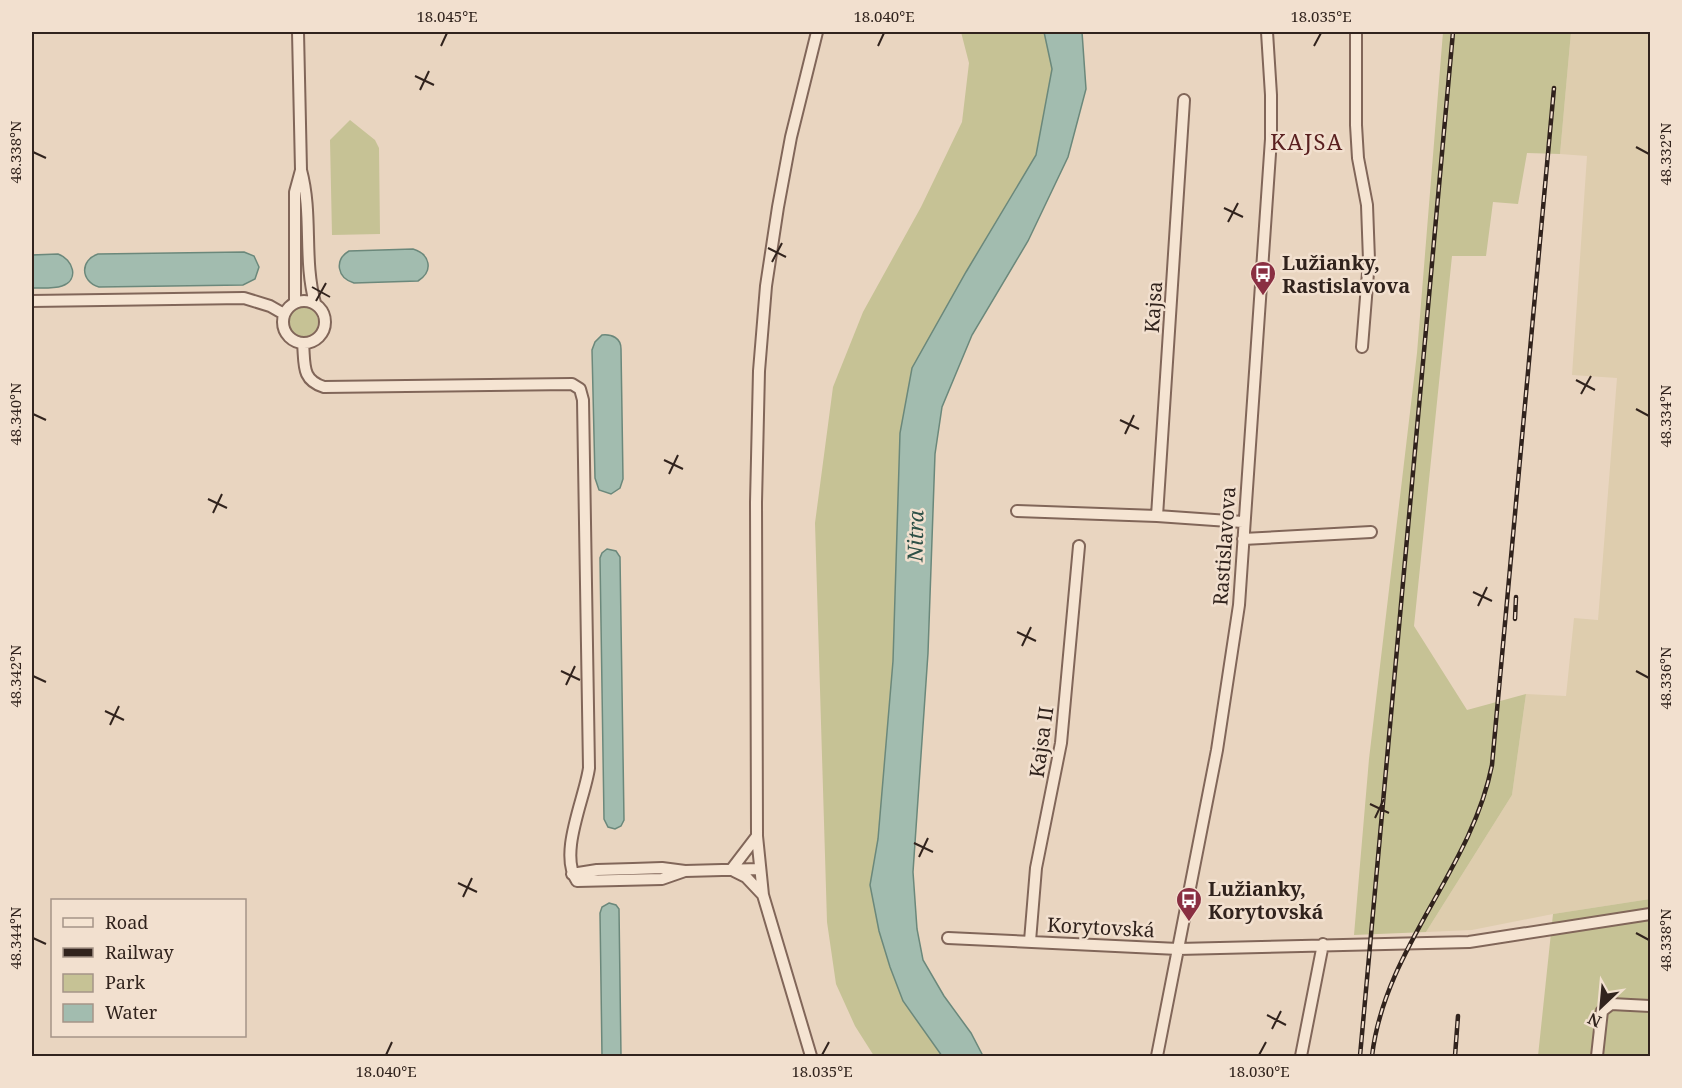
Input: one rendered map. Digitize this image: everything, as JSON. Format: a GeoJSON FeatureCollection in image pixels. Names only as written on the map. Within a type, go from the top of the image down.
{"type":"FeatureCollection","features":[{"type":"Feature","properties":{"kind":"street"},"geometry":{"type":"LineString","coordinates":[[300,32],[301,170],[307,192],[309,283],[315,303],[322,310],[325,319],[320,336],[312,342],[303,343],[288,337],[282,322],[284,314],[295,302],[301,300],[315,303]]}},
{"type":"Feature","properties":{"kind":"street"},"geometry":{"type":"LineString","coordinates":[[811,1056],[763,895],[759,869],[756,502],[759,372],[766,286],[791,137],[817,32]]}},
{"type":"Feature","properties":{"kind":"street","name":"Rastislavova"},"geometry":{"type":"LineString","coordinates":[[1157,1056],[1229,681],[1239,605],[1271,139],[1267,32]]}},
{"type":"Feature","properties":{"kind":"street"},"geometry":{"type":"LineString","coordinates":[[1356,32],[1358,158],[1367,205],[1370,260],[1362,347]]}},
{"type":"Feature","properties":{"kind":"street","name":"Kajsa"},"geometry":{"type":"LineString","coordinates":[[1157,516],[1184,100]]}},
{"type":"Feature","properties":{"kind":"street"},"geometry":{"type":"LineString","coordinates":[[295,302],[295,192],[301,170]]}},
{"type":"Feature","properties":{"kind":"street"},"geometry":{"type":"LineString","coordinates":[[32,301],[244,298],[270,306],[284,314]]}},
{"type":"Feature","properties":{"kind":"street"},"geometry":{"type":"LineString","coordinates":[[303,343],[306,375],[314,384],[324,387],[572,384],[580,389],[583,400],[589,768],[571,838],[572,874],[597,870],[652,868],[685,871],[759,869]]}},
{"type":"Feature","properties":{"kind":"street"},"geometry":{"type":"LineString","coordinates":[[1017,511],[1244,522]]}},
{"type":"Feature","properties":{"kind":"street"},"geometry":{"type":"LineString","coordinates":[[1243,539],[1371,532]]}},
{"type":"Feature","properties":{"kind":"street","name":"Kajsa II"},"geometry":{"type":"LineString","coordinates":[[1030,941],[1036,868],[1062,743],[1079,546]]}},
{"type":"Feature","properties":{"kind":"street"},"geometry":{"type":"LineString","coordinates":[[731,870],[757,836]]}},
{"type":"Feature","properties":{"kind":"street"},"geometry":{"type":"LineString","coordinates":[[731,870],[746,877],[763,895]]}},
{"type":"Feature","properties":{"kind":"street","name":"Korytovská"},"geometry":{"type":"LineString","coordinates":[[948,938],[1178,949],[1469,942],[1650,914]]}},
{"type":"Feature","properties":{"kind":"street"},"geometry":{"type":"LineString","coordinates":[[1301,1056],[1323,944]]}},
{"type":"Feature","properties":{"kind":"street"},"geometry":{"type":"LineString","coordinates":[[1597,1056],[1602,1011],[1606,1007],[1611,1004],[1650,1006]]}},
{"type":"Feature","properties":{"kind":"shaded area"},"geometry":{"type":"Polygon","coordinates":[[[1571,32],[1650,32],[1650,899],[1553,914],[1472,930],[1426,932],[1512,795],[1526,694],[1566,696],[1574,618],[1598,620],[1617,378],[1572,375],[1587,156],[1560,154],[1571,32]]]}},
{"type":"Feature","properties":{"kind":"green space"},"geometry":{"type":"Polygon","coordinates":[[[961,32],[1044,32],[1052,69],[1036,155],[966,272],[900,433],[893,661],[878,839],[870,885],[879,931],[903,1001],[942,1056],[874,1056],[855,1026],[836,984],[827,922],[815,523],[833,387],[863,312],[921,207],[962,122],[969,63],[961,32]]]}},
{"type":"Feature","properties":{"kind":"green space"},"geometry":{"type":"Polygon","coordinates":[[[1443,32],[1571,32],[1560,154],[1527,153],[1518,204],[1493,202],[1486,256],[1452,256],[1414,626],[1467,710],[1526,694],[1512,795],[1426,932],[1354,935],[1369,759],[1417,353],[1443,32]]]}},
{"type":"Feature","properties":{"kind":"green space"},"geometry":{"type":"Polygon","coordinates":[[[350,120],[375,140],[379,148],[380,234],[332,235],[330,140],[350,120]]]}},
{"type":"Feature","properties":{"kind":"green space"},"geometry":{"type":"Polygon","coordinates":[[[303,307],[314,311],[318,322],[314,333],[303,337],[292,333],[288,322],[292,311],[303,307]]]}},
{"type":"Feature","properties":{"kind":"green space"},"geometry":{"type":"Polygon","coordinates":[[[1650,899],[1650,1056],[1538,1056],[1553,914],[1650,899]]]}},
{"type":"Feature","properties":{"kind":"water","name":"Nitra"},"geometry":{"type":"Polygon","coordinates":[[[1044,32],[1082,32],[1086,89],[1068,157],[1028,241],[972,335],[942,407],[935,454],[928,653],[913,872],[917,929],[923,960],[944,996],[971,1033],[983,1056],[942,1056],[903,1001],[879,931],[870,885],[878,839],[893,661],[900,433],[912,368],[1036,155],[1052,69],[1044,32]]]}},
{"type":"Feature","properties":{"kind":"water"},"geometry":{"type":"Polygon","coordinates":[[[413,249],[419,251],[428,263],[426,272],[418,281],[354,283],[348,281],[341,273],[341,259],[349,251],[413,249]]]}},
{"type":"Feature","properties":{"kind":"water"},"geometry":{"type":"Polygon","coordinates":[[[244,252],[254,256],[259,267],[255,279],[243,285],[99,287],[88,280],[85,270],[88,261],[98,254],[244,252]]]}},
{"type":"Feature","properties":{"kind":"water"},"geometry":{"type":"Polygon","coordinates":[[[58,254],[71,265],[73,275],[68,283],[58,287],[32,288],[32,255],[58,254]]]}},
{"type":"Feature","properties":{"kind":"water"},"geometry":{"type":"Polygon","coordinates":[[[602,335],[615,338],[621,349],[623,479],[620,488],[611,494],[599,490],[595,478],[592,350],[595,342],[602,335]]]}},
{"type":"Feature","properties":{"kind":"water"},"geometry":{"type":"Polygon","coordinates":[[[607,549],[616,551],[620,557],[624,820],[621,826],[615,829],[608,827],[604,819],[600,558],[607,549]]]}},
{"type":"Feature","properties":{"kind":"water"},"geometry":{"type":"Polygon","coordinates":[[[609,903],[616,905],[619,909],[621,1056],[602,1056],[600,913],[602,907],[609,903]]]}},
{"type":"Feature","properties":{"kind":"railway"},"geometry":{"type":"LineString","coordinates":[[1360,1056],[1453,32]]}},
{"type":"Feature","properties":{"kind":"railway"},"geometry":{"type":"LineString","coordinates":[[1372,1056],[1380,1017],[1393,979],[1466,840],[1481,803],[1492,765],[1554,88]]}},
{"type":"Feature","properties":{"kind":"railway"},"geometry":{"type":"LineString","coordinates":[[1515,619],[1516,597]]}},
{"type":"Feature","properties":{"kind":"railway"},"geometry":{"type":"LineString","coordinates":[[1455,1056],[1458,1016]]}},
{"type":"Feature","properties":{"kind":"place","name":"Lužianky, Rastislavova"},"geometry":{"type":"Point","coordinates":[1263,297]}},
{"type":"Feature","properties":{"kind":"place","name":"Lužianky, Korytovská"},"geometry":{"type":"Point","coordinates":[1189,923]}},
{"type":"Feature","properties":{"kind":"district","name":"KAJSA"},"geometry":{"type":"Point","coordinates":[1307,141]}}]}
